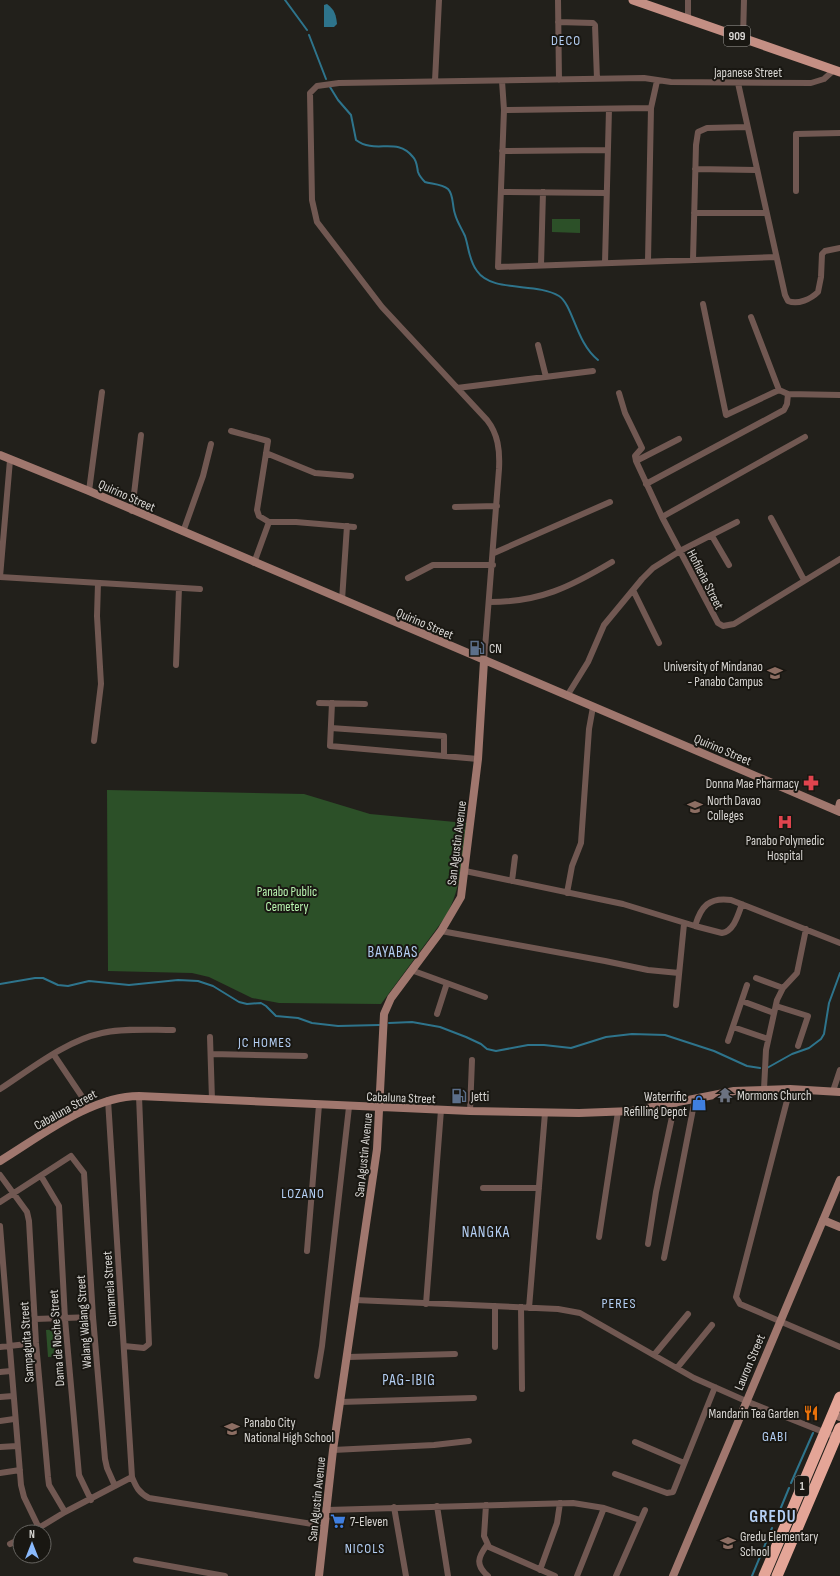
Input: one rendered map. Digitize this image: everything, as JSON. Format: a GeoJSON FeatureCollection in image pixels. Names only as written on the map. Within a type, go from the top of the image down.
{"type":"FeatureCollection","features":[{"type":"Feature","properties":{"kind":"highway","name":"1"},"geometry":{"type":"LineString","coordinates":[[764,1576],[825,1432],[836,1415],[840,1396]]}},
{"type":"Feature","properties":{"kind":"highway","name":"1"},"geometry":{"type":"LineString","coordinates":[[777,1576],[838,1432]]}},
{"type":"Feature","properties":{"kind":"highway"},"geometry":{"type":"LineString","coordinates":[[782,1532],[794,1536]]}},
{"type":"Feature","properties":{"kind":"main road","name":"909"},"geometry":{"type":"LineString","coordinates":[[633,0],[837,71]]}},
{"type":"Feature","properties":{"kind":"street"},"geometry":{"type":"LineString","coordinates":[[435,81],[439,0]]}},
{"type":"Feature","properties":{"kind":"street"},"geometry":{"type":"LineString","coordinates":[[558,0],[559,80]]}},
{"type":"Feature","properties":{"kind":"street"},"geometry":{"type":"LineString","coordinates":[[688,0],[688,19]]}},
{"type":"Feature","properties":{"kind":"street"},"geometry":{"type":"LineString","coordinates":[[743,38],[744,0]]}},
{"type":"Feature","properties":{"kind":"street"},"geometry":{"type":"LineString","coordinates":[[558,22],[588,22],[595,25],[597,79]]}},
{"type":"Feature","properties":{"kind":"street","name":"Japanese Street"},"geometry":{"type":"LineString","coordinates":[[484,661],[494,553],[500,459],[495,434],[487,420],[382,307],[317,222],[312,200],[309,98],[313,89],[323,84],[339,83],[644,78],[657,81],[738,83],[817,82],[837,71]]}},
{"type":"Feature","properties":{"kind":"street"},"geometry":{"type":"LineString","coordinates":[[502,81],[504,110],[498,267],[776,257]]}},
{"type":"Feature","properties":{"kind":"street"},"geometry":{"type":"LineString","coordinates":[[648,261],[651,108],[657,81]]}},
{"type":"Feature","properties":{"kind":"street"},"geometry":{"type":"LineString","coordinates":[[738,83],[756,170],[786,298],[792,303],[808,300],[818,292],[823,252],[840,248]]}},
{"type":"Feature","properties":{"kind":"street"},"geometry":{"type":"LineString","coordinates":[[504,110],[651,108]]}},
{"type":"Feature","properties":{"kind":"street"},"geometry":{"type":"LineString","coordinates":[[605,263],[609,109]]}},
{"type":"Feature","properties":{"kind":"street"},"geometry":{"type":"LineString","coordinates":[[693,260],[697,137],[702,129],[747,127]]}},
{"type":"Feature","properties":{"kind":"street"},"geometry":{"type":"LineString","coordinates":[[796,191],[796,134],[840,133]]}},
{"type":"Feature","properties":{"kind":"street"},"geometry":{"type":"LineString","coordinates":[[502,151],[608,150]]}},
{"type":"Feature","properties":{"kind":"street"},"geometry":{"type":"LineString","coordinates":[[695,169],[756,170]]}},
{"type":"Feature","properties":{"kind":"street"},"geometry":{"type":"LineString","coordinates":[[501,192],[606,193]]}},
{"type":"Feature","properties":{"kind":"street"},"geometry":{"type":"LineString","coordinates":[[541,265],[543,192]]}},
{"type":"Feature","properties":{"kind":"street"},"geometry":{"type":"LineString","coordinates":[[694,213],[766,213]]}},
{"type":"Feature","properties":{"kind":"street"},"geometry":{"type":"LineString","coordinates":[[703,304],[726,415],[779,390]]}},
{"type":"Feature","properties":{"kind":"street"},"geometry":{"type":"LineString","coordinates":[[751,317],[779,390],[788,394],[840,395]]}},
{"type":"Feature","properties":{"kind":"street"},"geometry":{"type":"LineString","coordinates":[[538,345],[546,377]]}},
{"type":"Feature","properties":{"kind":"street"},"geometry":{"type":"LineString","coordinates":[[457,388],[593,370]]}},
{"type":"Feature","properties":{"kind":"street"},"geometry":{"type":"LineString","coordinates":[[89,491],[102,392]]}},
{"type":"Feature","properties":{"kind":"street"},"geometry":{"type":"LineString","coordinates":[[619,393],[625,413],[642,448],[635,456],[636,461],[679,439]]}},
{"type":"Feature","properties":{"kind":"street"},"geometry":{"type":"LineString","coordinates":[[646,484],[784,410],[787,404],[788,394]]}},
{"type":"Feature","properties":{"kind":"street"},"geometry":{"type":"LineString","coordinates":[[231,431],[266,439],[269,443],[257,510],[259,516],[269,522],[296,522],[354,527]]}},
{"type":"Feature","properties":{"kind":"street"},"geometry":{"type":"LineString","coordinates":[[132,511],[142,436]]}},
{"type":"Feature","properties":{"kind":"street"},"geometry":{"type":"LineString","coordinates":[[662,518],[805,437]]}},
{"type":"Feature","properties":{"kind":"street"},"geometry":{"type":"LineString","coordinates":[[183,532],[203,476],[211,444]]}},
{"type":"Feature","properties":{"kind":"street"},"geometry":{"type":"LineString","coordinates":[[266,453],[315,473],[351,476]]}},
{"type":"Feature","properties":{"kind":"street","name":"Quirino Street"},"geometry":{"type":"LineString","coordinates":[[0,455],[89,491],[132,511],[593,707],[839,809]]}},
{"type":"Feature","properties":{"kind":"street"},"geometry":{"type":"LineString","coordinates":[[10,460],[0,577],[200,589]]}},
{"type":"Feature","properties":{"kind":"street","name":"Hofileña Street"},"geometry":{"type":"LineString","coordinates":[[636,461],[662,518],[714,619],[723,626],[734,624],[840,559]]}},
{"type":"Feature","properties":{"kind":"street"},"geometry":{"type":"LineString","coordinates":[[494,553],[610,502]]}},
{"type":"Feature","properties":{"kind":"street"},"geometry":{"type":"LineString","coordinates":[[455,507],[496,506]]}},
{"type":"Feature","properties":{"kind":"street"},"geometry":{"type":"LineString","coordinates":[[771,518],[804,580]]}},
{"type":"Feature","properties":{"kind":"street"},"geometry":{"type":"LineString","coordinates":[[254,562],[269,522]]}},
{"type":"Feature","properties":{"kind":"street"},"geometry":{"type":"LineString","coordinates":[[567,696],[588,662],[604,625],[653,568],[680,551],[737,522]]}},
{"type":"Feature","properties":{"kind":"street"},"geometry":{"type":"LineString","coordinates":[[342,600],[347,526]]}},
{"type":"Feature","properties":{"kind":"street"},"geometry":{"type":"LineString","coordinates":[[712,536],[729,565]]}},
{"type":"Feature","properties":{"kind":"street"},"geometry":{"type":"LineString","coordinates":[[490,602],[525,601],[539,597],[578,582],[612,562]]}},
{"type":"Feature","properties":{"kind":"street"},"geometry":{"type":"LineString","coordinates":[[408,578],[433,565],[493,565]]}},
{"type":"Feature","properties":{"kind":"street"},"geometry":{"type":"LineString","coordinates":[[94,741],[101,684],[97,616],[98,583]]}},
{"type":"Feature","properties":{"kind":"street"},"geometry":{"type":"LineString","coordinates":[[176,665],[179,588]]}},
{"type":"Feature","properties":{"kind":"street"},"geometry":{"type":"LineString","coordinates":[[633,590],[659,643]]}},
{"type":"Feature","properties":{"kind":"street","name":"San Agustin Avenue"},"geometry":{"type":"LineString","coordinates":[[319,1576],[333,1450],[372,1187],[380,1108],[384,1014],[388,1004],[411,970],[441,931],[459,902],[465,871],[478,759],[484,661]]}},
{"type":"Feature","properties":{"kind":"street"},"geometry":{"type":"LineString","coordinates":[[320,703],[365,704]]}},
{"type":"Feature","properties":{"kind":"street"},"geometry":{"type":"LineString","coordinates":[[332,703],[330,746],[478,759]]}},
{"type":"Feature","properties":{"kind":"street"},"geometry":{"type":"LineString","coordinates":[[567,893],[572,866],[581,843],[589,729],[593,707]]}},
{"type":"Feature","properties":{"kind":"street"},"geometry":{"type":"LineString","coordinates":[[331,728],[444,736],[444,756]]}},
{"type":"Feature","properties":{"kind":"street"},"geometry":{"type":"LineString","coordinates":[[512,881],[515,857]]}},
{"type":"Feature","properties":{"kind":"street"},"geometry":{"type":"LineString","coordinates":[[465,871],[623,904],[684,924],[722,933],[733,925],[742,904]]}},
{"type":"Feature","properties":{"kind":"street"},"geometry":{"type":"LineString","coordinates":[[695,926],[700,913],[710,902],[718,899],[726,899],[840,943]]}},
{"type":"Feature","properties":{"kind":"street"},"geometry":{"type":"LineString","coordinates":[[676,1005],[684,924]]}},
{"type":"Feature","properties":{"kind":"street"},"geometry":{"type":"LineString","coordinates":[[764,1089],[765,1058],[774,1013],[782,988],[797,973],[806,929]]}},
{"type":"Feature","properties":{"kind":"street"},"geometry":{"type":"LineString","coordinates":[[441,931],[648,970],[679,973]]}},
{"type":"Feature","properties":{"kind":"street"},"geometry":{"type":"LineString","coordinates":[[411,970],[485,997]]}},
{"type":"Feature","properties":{"kind":"street"},"geometry":{"type":"LineString","coordinates":[[756,978],[782,988]]}},
{"type":"Feature","properties":{"kind":"street"},"geometry":{"type":"LineString","coordinates":[[437,1014],[447,983]]}},
{"type":"Feature","properties":{"kind":"street"},"geometry":{"type":"LineString","coordinates":[[728,1041],[747,985]]}},
{"type":"Feature","properties":{"kind":"street"},"geometry":{"type":"LineString","coordinates":[[742,1001],[774,1013]]}},
{"type":"Feature","properties":{"kind":"street"},"geometry":{"type":"LineString","coordinates":[[776,1006],[808,1016],[798,1046]]}},
{"type":"Feature","properties":{"kind":"street"},"geometry":{"type":"LineString","coordinates":[[733,1027],[768,1038]]}},
{"type":"Feature","properties":{"kind":"street"},"geometry":{"type":"LineString","coordinates":[[0,1089],[81,1040],[102,1033],[124,1030],[173,1030]]}},
{"type":"Feature","properties":{"kind":"street"},"geometry":{"type":"LineString","coordinates":[[210,1037],[212,1100]]}},
{"type":"Feature","properties":{"kind":"street"},"geometry":{"type":"LineString","coordinates":[[211,1054],[304,1056]]}},
{"type":"Feature","properties":{"kind":"street"},"geometry":{"type":"LineString","coordinates":[[54,1055],[89,1107]]}},
{"type":"Feature","properties":{"kind":"street"},"geometry":{"type":"LineString","coordinates":[[470,1111],[472,1060]]}},
{"type":"Feature","properties":{"kind":"street"},"geometry":{"type":"LineString","coordinates":[[836,1092],[840,1070]]}},
{"type":"Feature","properties":{"kind":"street"},"geometry":{"type":"LineString","coordinates":[[790,1089],[736,1297],[740,1304],[840,1347]]}},
{"type":"Feature","properties":{"kind":"street","name":"Cabaluna Street"},"geometry":{"type":"LineString","coordinates":[[0,1161],[89,1107],[119,1096],[380,1108],[545,1113],[618,1112],[675,1103],[734,1091],[790,1089],[836,1092]]}},
{"type":"Feature","properties":{"kind":"street"},"geometry":{"type":"LineString","coordinates":[[124,1346],[144,1348],[149,1344],[139,1096]]}},
{"type":"Feature","properties":{"kind":"street"},"geometry":{"type":"LineString","coordinates":[[664,1258],[695,1099]]}},
{"type":"Feature","properties":{"kind":"street","name":"Gumamela Street"},"geometry":{"type":"LineString","coordinates":[[108,1100],[132,1477]]}},
{"type":"Feature","properties":{"kind":"street"},"geometry":{"type":"LineString","coordinates":[[648,1244],[656,1192],[675,1103]]}},
{"type":"Feature","properties":{"kind":"street"},"geometry":{"type":"LineString","coordinates":[[307,1251],[319,1105]]}},
{"type":"Feature","properties":{"kind":"street"},"geometry":{"type":"LineString","coordinates":[[317,1376],[322,1346],[349,1106]]}},
{"type":"Feature","properties":{"kind":"street"},"geometry":{"type":"LineString","coordinates":[[426,1304],[441,1110]]}},
{"type":"Feature","properties":{"kind":"street"},"geometry":{"type":"LineString","coordinates":[[599,1237],[618,1112]]}},
{"type":"Feature","properties":{"kind":"street"},"geometry":{"type":"LineString","coordinates":[[529,1308],[545,1113]]}},
{"type":"Feature","properties":{"kind":"street","name":"Walang Walang Street"},"geometry":{"type":"LineString","coordinates":[[41,1176],[69,1156],[74,1158],[85,1176],[93,1317],[105,1459],[107,1468],[115,1486]]}},
{"type":"Feature","properties":{"kind":"street","name":"Sampaguita Street"},"geometry":{"type":"LineString","coordinates":[[0,1175],[29,1217],[36,1342],[49,1485],[65,1512]]}},
{"type":"Feature","properties":{"kind":"street"},"geometry":{"type":"LineString","coordinates":[[0,1202],[41,1176]]}},
{"type":"Feature","properties":{"kind":"street","name":"Dama de Noche Street"},"geometry":{"type":"LineString","coordinates":[[41,1176],[59,1206],[65,1318],[79,1475],[91,1500]]}},
{"type":"Feature","properties":{"kind":"street","name":"Lauron Street"},"geometry":{"type":"LineString","coordinates":[[673,1576],[840,1180]]}},
{"type":"Feature","properties":{"kind":"street"},"geometry":{"type":"LineString","coordinates":[[483,1188],[539,1188]]}},
{"type":"Feature","properties":{"kind":"street"},"geometry":{"type":"LineString","coordinates":[[823,1220],[840,1227]]}},
{"type":"Feature","properties":{"kind":"street"},"geometry":{"type":"LineString","coordinates":[[0,1226],[3,1296],[7,1322],[17,1446],[24,1497],[37,1524]]}},
{"type":"Feature","properties":{"kind":"street"},"geometry":{"type":"LineString","coordinates":[[355,1300],[558,1309],[580,1313],[677,1368],[746,1401],[825,1432],[838,1432]]}},
{"type":"Feature","properties":{"kind":"street"},"geometry":{"type":"LineString","coordinates":[[495,1306],[495,1347]]}},
{"type":"Feature","properties":{"kind":"street"},"geometry":{"type":"LineString","coordinates":[[521,1307],[522,1389]]}},
{"type":"Feature","properties":{"kind":"street"},"geometry":{"type":"LineString","coordinates":[[654,1355],[688,1314]]}},
{"type":"Feature","properties":{"kind":"street"},"geometry":{"type":"LineString","coordinates":[[35,1320],[93,1317]]}},
{"type":"Feature","properties":{"kind":"street"},"geometry":{"type":"LineString","coordinates":[[0,1322],[7,1322]]}},
{"type":"Feature","properties":{"kind":"street"},"geometry":{"type":"LineString","coordinates":[[677,1368],[712,1325]]}},
{"type":"Feature","properties":{"kind":"street"},"geometry":{"type":"LineString","coordinates":[[0,1347],[36,1342]]}},
{"type":"Feature","properties":{"kind":"street"},"geometry":{"type":"LineString","coordinates":[[348,1357],[455,1354]]}},
{"type":"Feature","properties":{"kind":"street"},"geometry":{"type":"LineString","coordinates":[[0,1372],[11,1371]]}},
{"type":"Feature","properties":{"kind":"street"},"geometry":{"type":"LineString","coordinates":[[616,1474],[670,1493],[672,1492],[716,1387]]}},
{"type":"Feature","properties":{"kind":"street"},"geometry":{"type":"LineString","coordinates":[[0,1397],[13,1396]]}},
{"type":"Feature","properties":{"kind":"street"},"geometry":{"type":"LineString","coordinates":[[340,1402],[474,1398]]}},
{"type":"Feature","properties":{"kind":"street"},"geometry":{"type":"LineString","coordinates":[[0,1421],[14,1419]]}},
{"type":"Feature","properties":{"kind":"street"},"geometry":{"type":"LineString","coordinates":[[333,1450],[434,1445],[469,1441]]}},
{"type":"Feature","properties":{"kind":"street"},"geometry":{"type":"LineString","coordinates":[[635,1442],[684,1463]]}},
{"type":"Feature","properties":{"kind":"street"},"geometry":{"type":"LineString","coordinates":[[0,1447],[17,1446]]}},
{"type":"Feature","properties":{"kind":"street"},"geometry":{"type":"LineString","coordinates":[[0,1473],[20,1470]]}},
{"type":"Feature","properties":{"kind":"street"},"geometry":{"type":"LineString","coordinates":[[46,1524],[65,1512],[91,1500],[132,1477],[138,1491],[149,1498],[325,1526]]}},
{"type":"Feature","properties":{"kind":"street"},"geometry":{"type":"LineString","coordinates":[[327,1510],[560,1503],[589,1504],[640,1520]]}},
{"type":"Feature","properties":{"kind":"street"},"geometry":{"type":"LineString","coordinates":[[540,1570],[557,1523],[560,1503]]}},
{"type":"Feature","properties":{"kind":"street"},"geometry":{"type":"LineString","coordinates":[[486,1505],[484,1536],[487,1544],[498,1552],[555,1576]]}},
{"type":"Feature","properties":{"kind":"street"},"geometry":{"type":"LineString","coordinates":[[437,1506],[448,1576]]}},
{"type":"Feature","properties":{"kind":"street"},"geometry":{"type":"LineString","coordinates":[[394,1507],[406,1576]]}},
{"type":"Feature","properties":{"kind":"street"},"geometry":{"type":"LineString","coordinates":[[577,1576],[604,1508]]}},
{"type":"Feature","properties":{"kind":"street"},"geometry":{"type":"LineString","coordinates":[[616,1576],[645,1510]]}},
{"type":"Feature","properties":{"kind":"street"},"geometry":{"type":"LineString","coordinates":[[487,1544],[481,1552],[479,1563],[480,1568],[488,1576]]}},
{"type":"Feature","properties":{"kind":"street"},"geometry":{"type":"LineString","coordinates":[[136,1560],[225,1576]]}},
{"type":"Feature","properties":{"kind":"green space"},"geometry":{"type":"Polygon","coordinates":[[[552,219],[580,219],[580,233],[552,232],[552,219]]]}},
{"type":"Feature","properties":{"kind":"green space","name":"Panabo Public Cemetery"},"geometry":{"type":"Polygon","coordinates":[[[107,790],[304,794],[370,814],[466,823],[459,882],[446,916],[381,1004],[279,1003],[252,998],[209,977],[192,973],[108,971],[107,790]]]}},
{"type":"Feature","properties":{"kind":"green space"},"geometry":{"type":"Polygon","coordinates":[[[61,1329],[63,1356],[48,1357],[46,1330],[61,1329]]]}},
{"type":"Feature","properties":{"kind":"water"},"geometry":{"type":"Polygon","coordinates":[[[327,4],[332,8],[336,15],[337,24],[334,27],[324,27],[324,5],[327,4]]]}},
{"type":"Feature","properties":{"kind":"waterway"},"geometry":{"type":"LineString","coordinates":[[285,0],[307,30]]}},
{"type":"Feature","properties":{"kind":"waterway"},"geometry":{"type":"LineString","coordinates":[[309,35],[326,79]]}},
{"type":"Feature","properties":{"kind":"waterway"},"geometry":{"type":"LineString","coordinates":[[330,87],[338,100],[351,115],[356,140],[371,146],[393,146],[406,151],[416,162],[418,173],[425,182],[446,187],[450,191],[458,223],[465,236],[471,259],[477,271],[484,278],[493,282],[503,285],[539,289],[559,296],[568,307],[585,344],[598,360]]}},
{"type":"Feature","properties":{"kind":"waterway"},"geometry":{"type":"LineString","coordinates":[[767,1068],[792,1054],[809,1048],[821,1039],[824,1034],[829,1003],[840,973]]}},
{"type":"Feature","properties":{"kind":"waterway"},"geometry":{"type":"LineString","coordinates":[[0,984],[35,978],[43,978],[58,985],[68,986],[89,981],[129,985],[178,980],[198,981],[213,986],[239,1002],[247,1004],[261,1003],[276,1016],[298,1018],[312,1023],[338,1026],[379,1025]]}},
{"type":"Feature","properties":{"kind":"waterway"},"geometry":{"type":"LineString","coordinates":[[389,1023],[412,1022],[440,1027],[481,1044],[487,1049],[496,1051],[528,1045],[571,1048],[606,1037],[632,1034],[665,1035],[714,1051],[747,1066],[760,1068]]}},
{"type":"Feature","properties":{"kind":"waterway"},"geometry":{"type":"LineString","coordinates":[[791,1483],[813,1433]]}},
{"type":"Feature","properties":{"kind":"waterway"},"geometry":{"type":"LineString","coordinates":[[775,1522],[789,1488]]}},
{"type":"Feature","properties":{"kind":"waterway"},"geometry":{"type":"LineString","coordinates":[[752,1576],[772,1528]]}},
{"type":"Feature","properties":{"kind":"place","name":"CN"},"geometry":{"type":"Point","coordinates":[477,648]}},
{"type":"Feature","properties":{"kind":"place","name":"University of Mindanao - Panabo Campus"},"geometry":{"type":"Point","coordinates":[775,673]}},
{"type":"Feature","properties":{"kind":"place","name":"Donna Mae Pharmacy"},"geometry":{"type":"Point","coordinates":[811,783]}},
{"type":"Feature","properties":{"kind":"place","name":"North Davao Colleges"},"geometry":{"type":"Point","coordinates":[695,807]}},
{"type":"Feature","properties":{"kind":"place","name":"Panabo Polymedic Hospital"},"geometry":{"type":"Point","coordinates":[785,822]}},
{"type":"Feature","properties":{"kind":"place","name":"Mormons Church"},"geometry":{"type":"Point","coordinates":[725,1095]}},
{"type":"Feature","properties":{"kind":"place","name":"Jetti"},"geometry":{"type":"Point","coordinates":[459,1096]}},
{"type":"Feature","properties":{"kind":"place","name":"Waterrific Refilling Depot"},"geometry":{"type":"Point","coordinates":[699,1103]}},
{"type":"Feature","properties":{"kind":"place","name":"Mandarin Tea Garden"},"geometry":{"type":"Point","coordinates":[811,1413]}},
{"type":"Feature","properties":{"kind":"place","name":"Panabo City National High School"},"geometry":{"type":"Point","coordinates":[232,1429]}},
{"type":"Feature","properties":{"kind":"place","name":"7-Eleven"},"geometry":{"type":"Point","coordinates":[338,1521]}},
{"type":"Feature","properties":{"kind":"place","name":"Gredu Elementary School"},"geometry":{"type":"Point","coordinates":[728,1543]}},
{"type":"Feature","properties":{"kind":"district","name":"DECO"},"geometry":{"type":"Point","coordinates":[566,40]}},
{"type":"Feature","properties":{"kind":"district","name":"BAYABAS"},"geometry":{"type":"Point","coordinates":[393,952]}},
{"type":"Feature","properties":{"kind":"district","name":"JC HOMES"},"geometry":{"type":"Point","coordinates":[265,1042]}},
{"type":"Feature","properties":{"kind":"district","name":"LOZANO"},"geometry":{"type":"Point","coordinates":[303,1193]}},
{"type":"Feature","properties":{"kind":"district","name":"NANGKA"},"geometry":{"type":"Point","coordinates":[486,1232]}},
{"type":"Feature","properties":{"kind":"district","name":"PERES"},"geometry":{"type":"Point","coordinates":[619,1303]}},
{"type":"Feature","properties":{"kind":"district","name":"PAG-IBIG"},"geometry":{"type":"Point","coordinates":[409,1380]}},
{"type":"Feature","properties":{"kind":"district","name":"GABI"},"geometry":{"type":"Point","coordinates":[775,1436]}},
{"type":"Feature","properties":{"kind":"district","name":"GREDU"},"geometry":{"type":"Point","coordinates":[773,1516]}},
{"type":"Feature","properties":{"kind":"district","name":"NICOLS"},"geometry":{"type":"Point","coordinates":[365,1548]}}]}
